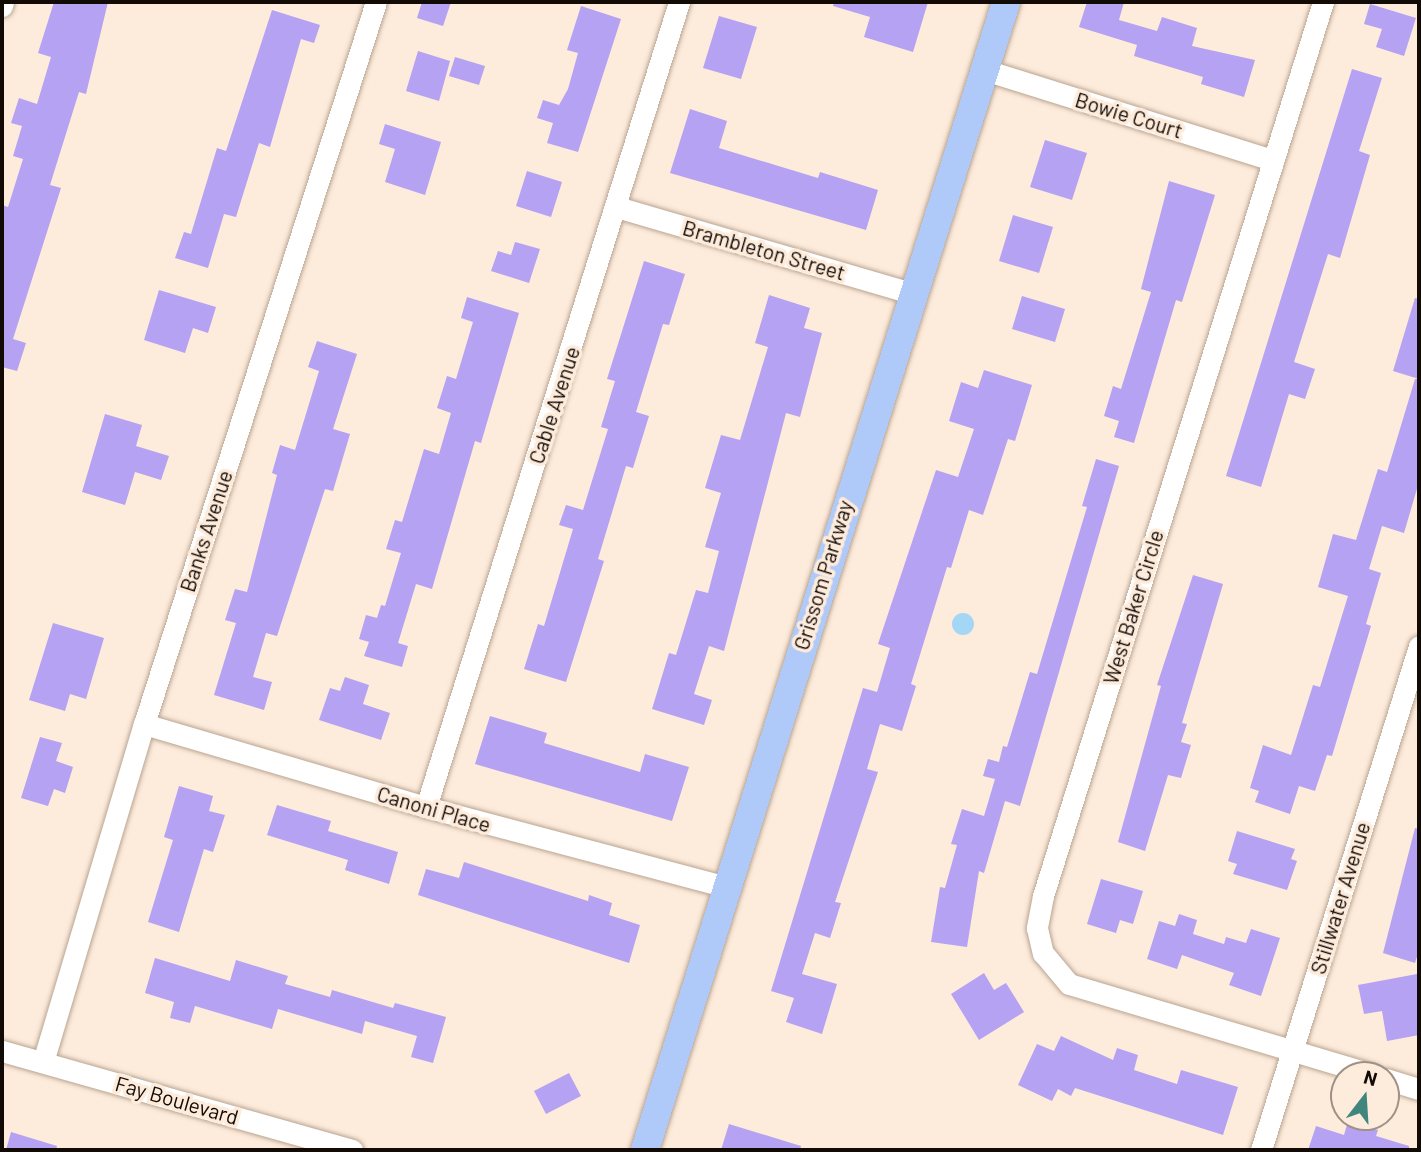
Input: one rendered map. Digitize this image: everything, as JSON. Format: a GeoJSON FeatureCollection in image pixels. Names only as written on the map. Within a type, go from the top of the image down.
{"type":"FeatureCollection","features":[{"type":"Feature","properties":{"kind":"main road","name":"Grissom Parkway"},"geometry":{"type":"LineString","coordinates":[[645,1150],[912,293],[1006,2]]}},
{"type":"Feature","properties":{"kind":"street","name":"Banks Avenue"},"geometry":{"type":"LineString","coordinates":[[43,1062],[144,724],[376,2]]}},
{"type":"Feature","properties":{"kind":"street","name":"Cable Avenue"},"geometry":{"type":"LineString","coordinates":[[426,807],[617,206],[678,2]]}},
{"type":"Feature","properties":{"kind":"street","name":"West Baker Circle"},"geometry":{"type":"LineString","coordinates":[[1322,2],[1044,896],[1037,928],[1043,953],[1069,984],[1330,1062]]}},
{"type":"Feature","properties":{"kind":"street","name":"Bowie Court"},"geometry":{"type":"LineString","coordinates":[[985,70],[1273,160]]}},
{"type":"Feature","properties":{"kind":"street","name":"Brambleton Street"},"geometry":{"type":"LineString","coordinates":[[617,206],[912,293]]}},
{"type":"Feature","properties":{"kind":"street","name":"Stillwater Avenue"},"geometry":{"type":"LineString","coordinates":[[1261,1150],[1419,646]]}},
{"type":"Feature","properties":{"kind":"street","name":"Canoni Place"},"geometry":{"type":"LineString","coordinates":[[144,724],[426,807],[726,887]]}},
{"type":"Feature","properties":{"kind":"street","name":"Fay Boulevard"},"geometry":{"type":"LineString","coordinates":[[2,1051],[279,1140],[352,1150]]}},
{"type":"Feature","properties":{"kind":"street"},"geometry":{"type":"LineString","coordinates":[[1400,1083],[1419,1089]]}},
{"type":"Feature","properties":{"kind":"water"},"geometry":{"type":"Polygon","coordinates":[[[963,613],[971,616],[974,624],[971,632],[963,635],[955,632],[952,624],[955,616],[963,613]]]}},
{"type":"Feature","properties":{"kind":"building"},"geometry":{"type":"Polygon","coordinates":[[[54,2],[108,2],[86,94],[79,92],[50,185],[61,188],[13,339],[26,343],[17,371],[2,367],[2,205],[8,207],[23,159],[13,156],[22,126],[11,123],[19,98],[37,104],[51,57],[38,53],[54,2]]]}},
{"type":"Feature","properties":{"kind":"building"},"geometry":{"type":"Polygon","coordinates":[[[422,2],[451,2],[443,26],[417,18],[422,2]]]}},
{"type":"Feature","properties":{"kind":"building"},"geometry":{"type":"Polygon","coordinates":[[[834,2],[928,2],[913,52],[864,37],[870,17],[833,6],[834,2]]]}},
{"type":"Feature","properties":{"kind":"building"},"geometry":{"type":"Polygon","coordinates":[[[1087,2],[1124,2],[1119,20],[1157,31],[1162,17],[1197,28],[1192,46],[1255,60],[1244,97],[1201,84],[1203,77],[1134,56],[1137,45],[1079,27],[1087,2]]]}},
{"type":"Feature","properties":{"kind":"building"},"geometry":{"type":"Polygon","coordinates":[[[1370,4],[1416,18],[1404,56],[1376,47],[1382,29],[1364,24],[1370,4]]]}},
{"type":"Feature","properties":{"kind":"building"},"geometry":{"type":"Polygon","coordinates":[[[581,6],[621,19],[578,152],[547,143],[553,123],[537,118],[543,100],[559,105],[568,89],[578,53],[567,50],[581,6]]]}},
{"type":"Feature","properties":{"kind":"building"},"geometry":{"type":"Polygon","coordinates":[[[272,10],[320,25],[314,43],[301,39],[270,147],[259,143],[236,217],[224,214],[208,268],[175,258],[184,232],[191,234],[217,148],[226,151],[272,10]]]}},
{"type":"Feature","properties":{"kind":"building"},"geometry":{"type":"Polygon","coordinates":[[[719,16],[757,27],[741,79],[703,68],[719,16]]]}},
{"type":"Feature","properties":{"kind":"building"},"geometry":{"type":"Polygon","coordinates":[[[418,51],[450,61],[439,101],[406,91],[418,51]]]}},
{"type":"Feature","properties":{"kind":"building"},"geometry":{"type":"Polygon","coordinates":[[[455,57],[485,66],[479,85],[449,76],[455,57]]]}},
{"type":"Feature","properties":{"kind":"building"},"geometry":{"type":"Polygon","coordinates":[[[1352,69],[1382,78],[1359,151],[1370,155],[1340,258],[1328,254],[1294,362],[1315,369],[1305,399],[1289,394],[1261,487],[1226,476],[1352,69]]]}},
{"type":"Feature","properties":{"kind":"building"},"geometry":{"type":"Polygon","coordinates":[[[690,109],[727,121],[719,148],[818,178],[820,172],[878,190],[866,230],[670,173],[690,109]]]}},
{"type":"Feature","properties":{"kind":"building"},"geometry":{"type":"Polygon","coordinates":[[[385,124],[441,142],[425,195],[385,182],[395,149],[379,144],[385,124]]]}},
{"type":"Feature","properties":{"kind":"building"},"geometry":{"type":"Polygon","coordinates":[[[1045,140],[1087,153],[1072,200],[1030,187],[1045,140]]]}},
{"type":"Feature","properties":{"kind":"building"},"geometry":{"type":"Polygon","coordinates":[[[527,171],[562,182],[551,217],[516,206],[527,171]]]}},
{"type":"Feature","properties":{"kind":"building"},"geometry":{"type":"Polygon","coordinates":[[[1169,181],[1215,195],[1182,302],[1176,300],[1134,443],[1114,437],[1119,421],[1104,416],[1113,386],[1121,389],[1151,292],[1141,289],[1169,181]]]}},
{"type":"Feature","properties":{"kind":"building"},"geometry":{"type":"Polygon","coordinates":[[[1013,215],[1053,227],[1039,273],[999,261],[1013,215]]]}},
{"type":"Feature","properties":{"kind":"building"},"geometry":{"type":"Polygon","coordinates":[[[515,242],[540,249],[529,283],[491,271],[498,251],[511,255],[515,242]]]}},
{"type":"Feature","properties":{"kind":"building"},"geometry":{"type":"Polygon","coordinates":[[[644,261],[685,274],[669,325],[663,324],[636,412],[649,416],[633,468],[626,466],[598,559],[604,561],[566,682],[524,669],[538,624],[544,626],[573,529],[559,525],[566,505],[583,510],[608,429],[601,427],[615,381],[607,379],[644,261]]]}},
{"type":"Feature","properties":{"kind":"building"},"geometry":{"type":"Polygon","coordinates":[[[159,290],[216,307],[208,333],[193,328],[185,353],[144,340],[159,290]]]}},
{"type":"Feature","properties":{"kind":"building"},"geometry":{"type":"Polygon","coordinates":[[[769,295],[810,308],[804,328],[822,333],[800,417],[786,413],[724,651],[709,646],[694,694],[712,700],[704,725],[652,709],[669,653],[676,655],[696,590],[708,593],[719,551],[705,547],[721,493],[705,488],[721,435],[740,440],[768,347],[755,343],[769,295]]]}},
{"type":"Feature","properties":{"kind":"building"},"geometry":{"type":"Polygon","coordinates":[[[1022,296],[1065,309],[1055,342],[1012,329],[1022,296]]]}},
{"type":"Feature","properties":{"kind":"building"},"geometry":{"type":"Polygon","coordinates":[[[467,297],[519,313],[481,443],[475,441],[432,589],[416,584],[398,643],[408,646],[402,667],[364,656],[369,642],[359,639],[366,615],[377,618],[381,605],[385,606],[401,553],[386,549],[395,520],[402,522],[424,449],[439,454],[451,413],[437,408],[447,376],[456,379],[473,322],[461,318],[467,297]]]}},
{"type":"Feature","properties":{"kind":"building"},"geometry":{"type":"Polygon","coordinates":[[[1415,298],[1419,299],[1419,379],[1393,371],[1415,298]]]}},
{"type":"Feature","properties":{"kind":"building"},"geometry":{"type":"Polygon","coordinates":[[[317,341],[357,354],[333,429],[350,434],[333,491],[325,489],[277,636],[266,633],[253,677],[272,682],[264,710],[214,695],[236,623],[225,620],[235,589],[247,592],[277,475],[272,473],[280,445],[295,450],[319,371],[308,367],[317,341]]]}},
{"type":"Feature","properties":{"kind":"building"},"geometry":{"type":"Polygon","coordinates":[[[984,370],[1032,385],[1015,441],[1008,439],[983,515],[969,510],[951,568],[947,567],[911,684],[916,686],[902,731],[880,724],[867,769],[878,772],[835,902],[841,903],[830,938],[815,933],[802,974],[837,984],[822,1034],[786,1022],[794,998],[771,991],[863,688],[877,692],[890,648],[878,644],[936,470],[958,477],[974,429],[949,421],[961,382],[978,388],[984,370]]]}},
{"type":"Feature","properties":{"kind":"building"},"geometry":{"type":"Polygon","coordinates":[[[1415,379],[1419,379],[1419,482],[1404,533],[1382,526],[1369,569],[1381,573],[1366,624],[1371,626],[1332,756],[1327,755],[1315,791],[1299,786],[1290,814],[1255,802],[1259,791],[1250,788],[1263,745],[1291,755],[1313,685],[1320,687],[1348,596],[1318,587],[1333,534],[1356,540],[1378,469],[1387,472],[1415,379]]]}},
{"type":"Feature","properties":{"kind":"building"},"geometry":{"type":"Polygon","coordinates":[[[105,414],[142,425],[136,446],[169,456],[161,480],[135,472],[125,505],[82,492],[105,414]]]}},
{"type":"Feature","properties":{"kind":"building"},"geometry":{"type":"Polygon","coordinates":[[[1096,459],[1119,466],[1020,806],[1005,801],[984,873],[979,871],[967,947],[931,942],[940,887],[945,888],[957,845],[951,844],[962,809],[984,816],[995,779],[983,776],[988,759],[999,762],[1003,746],[1007,747],[1030,672],[1037,674],[1087,507],[1082,506],[1096,459]]]}},
{"type":"Feature","properties":{"kind":"building"},"geometry":{"type":"Polygon","coordinates":[[[1193,575],[1223,584],[1182,723],[1187,724],[1181,742],[1191,745],[1181,778],[1168,775],[1145,851],[1118,842],[1161,686],[1157,685],[1193,575]]]}},
{"type":"Feature","properties":{"kind":"building"},"geometry":{"type":"Polygon","coordinates":[[[53,623],[104,638],[86,699],[70,694],[65,711],[29,700],[53,623]]]}},
{"type":"Feature","properties":{"kind":"building"},"geometry":{"type":"Polygon","coordinates":[[[345,677],[369,685],[363,704],[390,713],[381,740],[319,720],[330,688],[340,691],[345,677]]]}},
{"type":"Feature","properties":{"kind":"building"},"geometry":{"type":"Polygon","coordinates":[[[490,716],[547,733],[544,743],[640,772],[645,754],[689,767],[672,821],[475,764],[490,716]]]}},
{"type":"Feature","properties":{"kind":"building"},"geometry":{"type":"Polygon","coordinates":[[[40,737],[62,743],[56,761],[73,767],[65,793],[54,789],[48,806],[21,798],[40,737]]]}},
{"type":"Feature","properties":{"kind":"building"},"geometry":{"type":"Polygon","coordinates":[[[179,786],[213,796],[209,811],[225,815],[213,852],[204,849],[179,932],[148,922],[173,840],[164,837],[179,786]]]}},
{"type":"Feature","properties":{"kind":"building"},"geometry":{"type":"Polygon","coordinates":[[[277,805],[331,821],[328,831],[398,852],[389,884],[345,870],[348,860],[267,835],[277,805]]]}},
{"type":"Feature","properties":{"kind":"building"},"geometry":{"type":"Polygon","coordinates":[[[1415,828],[1419,829],[1419,950],[1415,963],[1383,953],[1415,828]]]}},
{"type":"Feature","properties":{"kind":"building"},"geometry":{"type":"Polygon","coordinates":[[[1237,831],[1295,849],[1291,859],[1297,861],[1287,890],[1233,874],[1237,864],[1228,861],[1237,831]]]}},
{"type":"Feature","properties":{"kind":"building"},"geometry":{"type":"Polygon","coordinates":[[[464,862],[588,901],[589,895],[612,903],[609,915],[640,925],[629,963],[418,895],[426,869],[459,878],[464,862]]]}},
{"type":"Feature","properties":{"kind":"building"},"geometry":{"type":"Polygon","coordinates":[[[1101,879],[1143,891],[1133,924],[1120,920],[1116,933],[1087,924],[1101,879]]]}},
{"type":"Feature","properties":{"kind":"building"},"geometry":{"type":"Polygon","coordinates":[[[1179,914],[1197,920],[1193,934],[1224,944],[1226,937],[1246,943],[1251,929],[1280,938],[1261,996],[1229,985],[1234,973],[1182,955],[1177,969],[1147,959],[1159,921],[1175,926],[1179,914]]]}},
{"type":"Feature","properties":{"kind":"building"},"geometry":{"type":"Polygon","coordinates":[[[155,958],[230,981],[236,960],[288,976],[285,984],[330,997],[332,990],[393,1008],[395,1003],[446,1017],[433,1063],[411,1057],[417,1036],[365,1021],[362,1034],[278,1009],[272,1029],[195,1006],[190,1023],[170,1018],[174,1002],[145,993],[155,958]]]}},
{"type":"Feature","properties":{"kind":"building"},"geometry":{"type":"Polygon","coordinates":[[[984,973],[994,990],[1006,983],[1024,1012],[979,1040],[951,994],[984,973]]]}},
{"type":"Feature","properties":{"kind":"building"},"geometry":{"type":"Polygon","coordinates":[[[1417,974],[1419,1035],[1387,1041],[1382,1011],[1364,1014],[1358,985],[1417,974]]]}},
{"type":"Feature","properties":{"kind":"building"},"geometry":{"type":"Polygon","coordinates":[[[1061,1036],[1113,1060],[1117,1048],[1138,1055],[1134,1070],[1177,1084],[1181,1070],[1238,1087],[1223,1135],[1075,1088],[1071,1096],[1058,1089],[1052,1101],[1018,1085],[1037,1044],[1054,1051],[1061,1036]]]}},
{"type":"Feature","properties":{"kind":"building"},"geometry":{"type":"Polygon","coordinates":[[[569,1073],[581,1096],[546,1114],[534,1091],[569,1073]]]}},
{"type":"Feature","properties":{"kind":"building"},"geometry":{"type":"Polygon","coordinates":[[[729,1124],[801,1146],[800,1150],[721,1150],[729,1124]]]}},
{"type":"Feature","properties":{"kind":"building"},"geometry":{"type":"Polygon","coordinates":[[[1316,1126],[1344,1135],[1345,1131],[1378,1131],[1376,1136],[1409,1146],[1409,1150],[1308,1150],[1316,1126]]]}},
{"type":"Feature","properties":{"kind":"building"},"geometry":{"type":"Polygon","coordinates":[[[11,1132],[57,1146],[56,1150],[6,1150],[11,1132]]]}}]}
